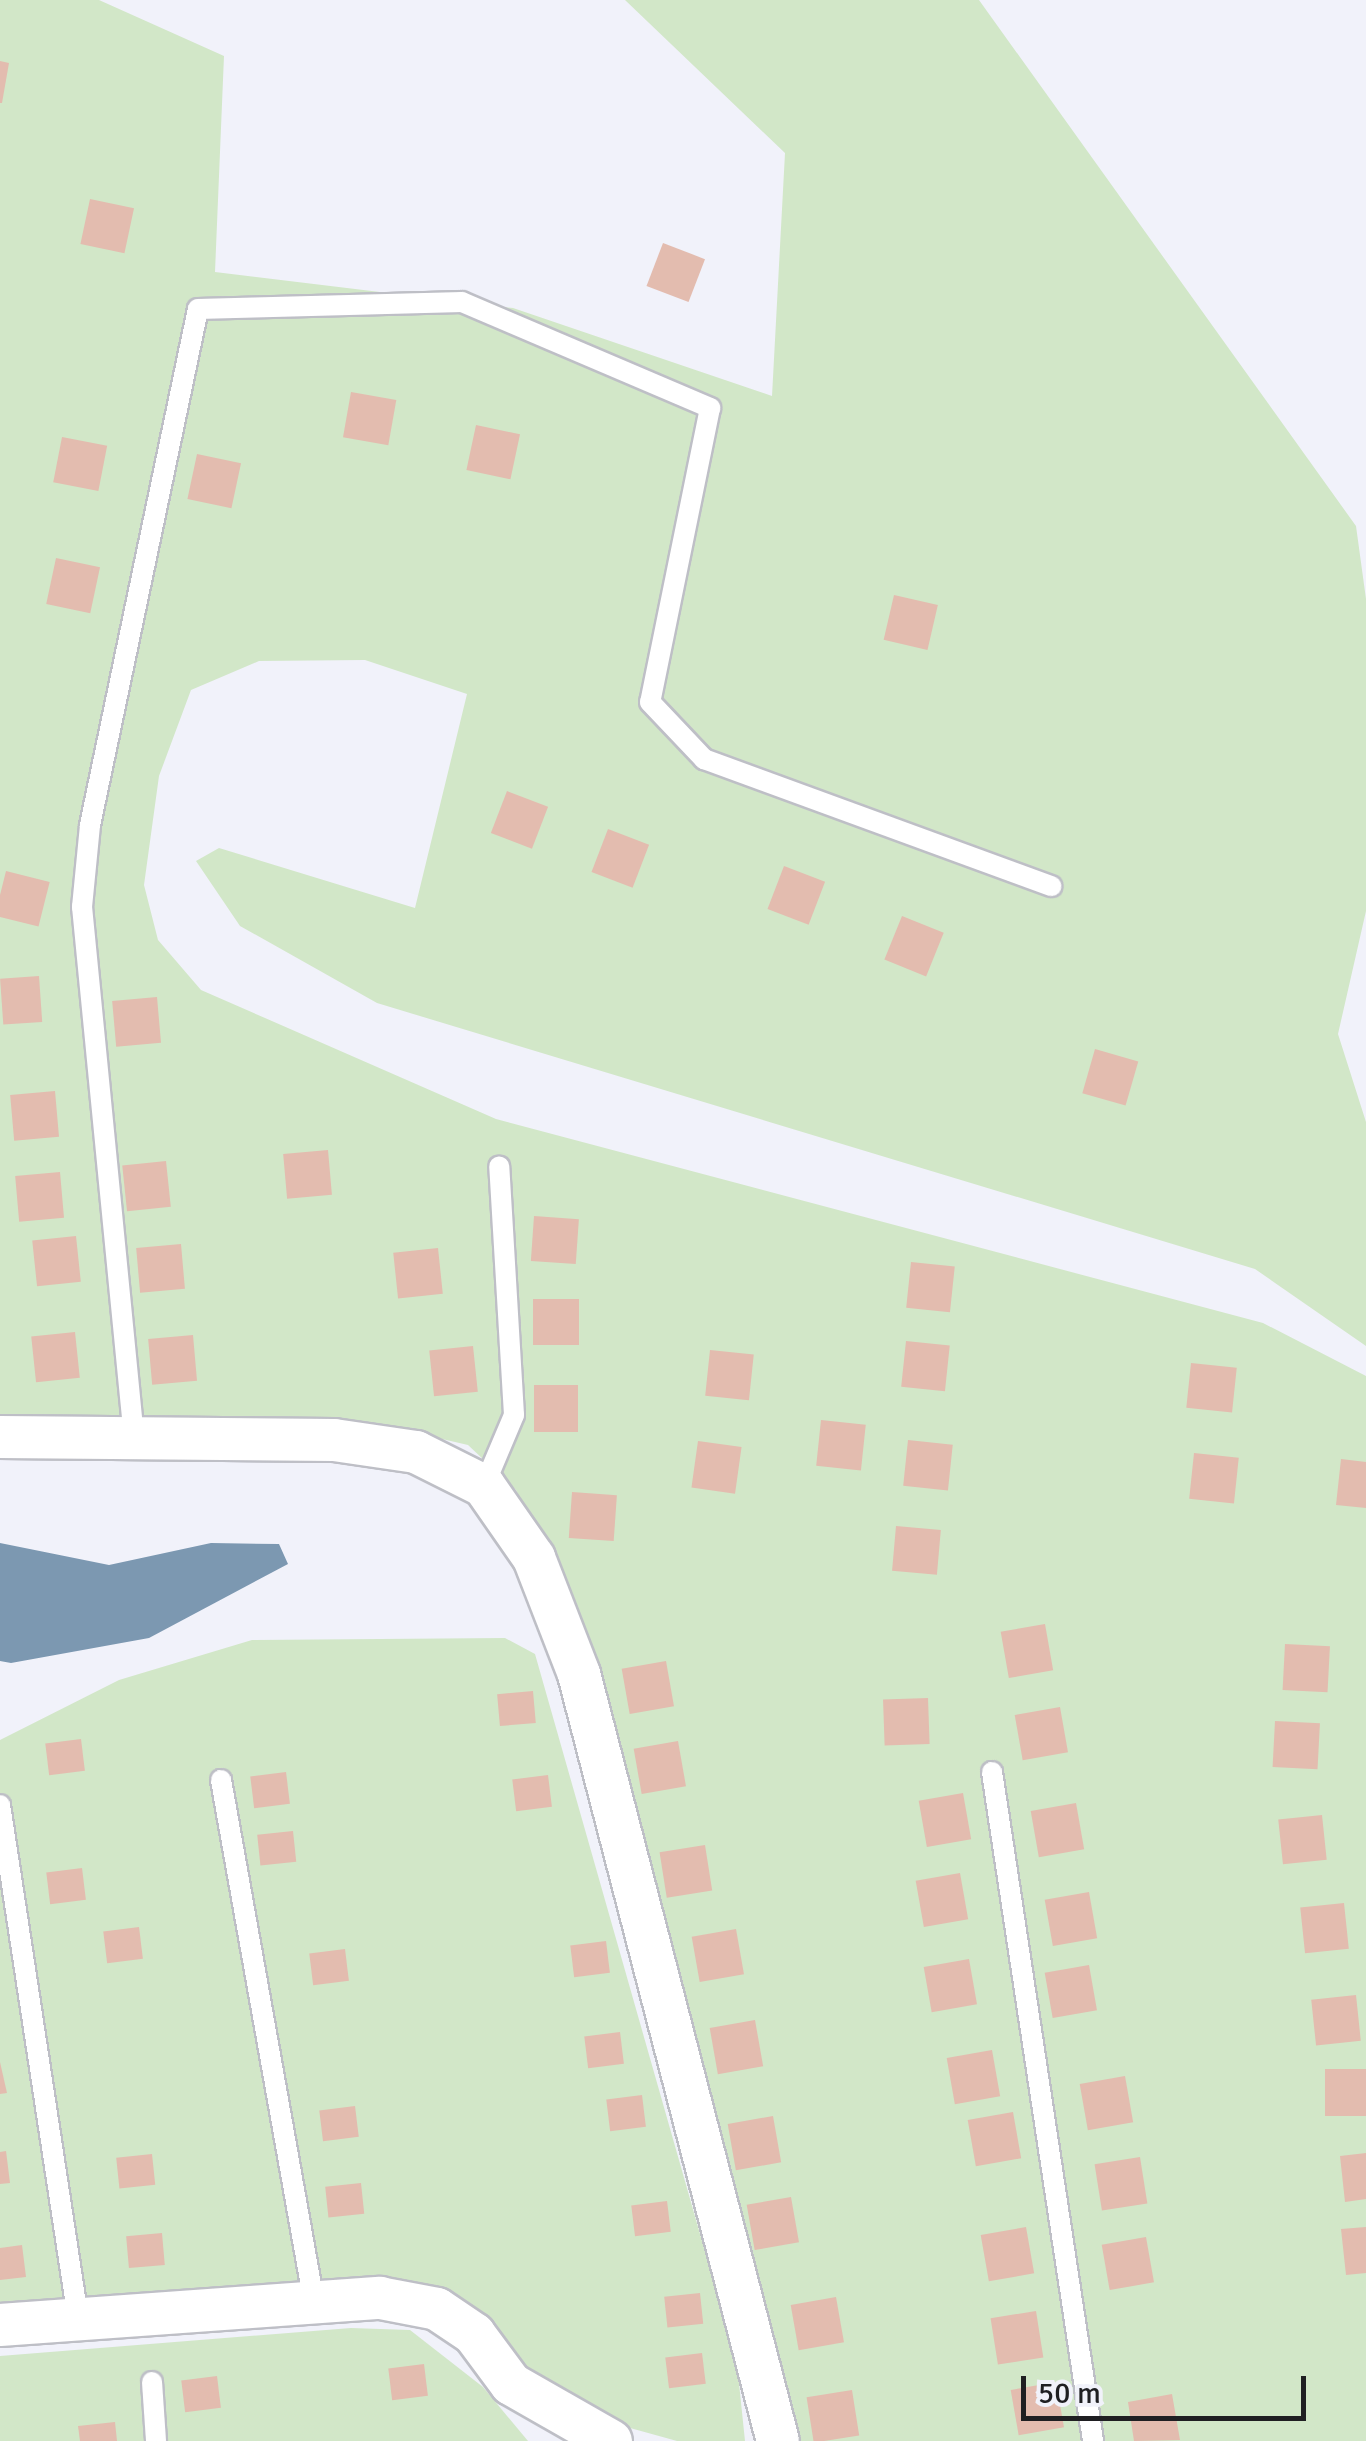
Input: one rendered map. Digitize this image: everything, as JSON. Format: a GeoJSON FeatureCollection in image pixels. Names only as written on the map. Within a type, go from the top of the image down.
{"type":"FeatureCollection","features":[{"type":"Feature","properties":{"kind":"street"},"geometry":{"type":"LineString","coordinates":[[0,1437],[334,1440],[416,1452],[484,1486],[534,1558],[579,1674],[778,2441]]}},
{"type":"Feature","properties":{"kind":"street"},"geometry":{"type":"LineString","coordinates":[[0,2325],[380,2298],[437,2309],[474,2334],[510,2384],[610,2441]]}},
{"type":"Feature","properties":{"kind":"lane"},"geometry":{"type":"LineString","coordinates":[[134,1438],[82,907],[90,825],[198,309],[462,302],[710,408],[650,702],[704,758],[1050,886]]}},
{"type":"Feature","properties":{"kind":"lane"},"geometry":{"type":"LineString","coordinates":[[484,1486],[514,1415],[498,1166]]}},
{"type":"Feature","properties":{"kind":"lane"},"geometry":{"type":"LineString","coordinates":[[992,1772],[1092,2441]]}},
{"type":"Feature","properties":{"kind":"lane"},"geometry":{"type":"LineString","coordinates":[[221,1780],[314,2302]]}},
{"type":"Feature","properties":{"kind":"lane"},"geometry":{"type":"LineString","coordinates":[[0,1805],[78,2318]]}},
{"type":"Feature","properties":{"kind":"lane"},"geometry":{"type":"LineString","coordinates":[[152,2382],[156,2441]]}},
{"type":"Feature","properties":{"kind":"green space"},"geometry":{"type":"Polygon","coordinates":[[[0,0],[99,0],[224,56],[215,272],[513,308],[772,396],[785,153],[625,0],[979,0],[1356,526],[1366,599],[1366,911],[1338,1034],[1366,1122],[1366,1346],[1255,1269],[377,1003],[240,926],[196,861],[219,848],[415,908],[467,694],[365,660],[259,661],[191,690],[159,776],[144,885],[158,940],[201,990],[496,1119],[1263,1323],[1366,1376],[1366,2441],[791,2441],[561,1590],[516,1490],[468,1445],[373,1423],[0,1422],[0,0]]]}},
{"type":"Feature","properties":{"kind":"green space"},"geometry":{"type":"Polygon","coordinates":[[[505,1638],[535,1654],[737,2364],[745,2441],[677,2441],[576,2413],[531,2385],[473,2308],[0,2312],[0,1740],[119,1680],[252,1640],[505,1638]]]}},
{"type":"Feature","properties":{"kind":"green space"},"geometry":{"type":"Polygon","coordinates":[[[351,2328],[410,2330],[483,2387],[528,2441],[0,2441],[0,2356],[351,2328]]]}},
{"type":"Feature","properties":{"kind":"water"},"geometry":{"type":"Polygon","coordinates":[[[0,1543],[109,1565],[211,1543],[279,1544],[288,1564],[149,1638],[11,1663],[0,1661],[0,1543]]]}},
{"type":"Feature","properties":{"kind":"building"},"geometry":{"type":"Polygon","coordinates":[[[0,61],[9,63],[2,103],[0,103],[0,61]]]}},
{"type":"Feature","properties":{"kind":"building"},"geometry":{"type":"Polygon","coordinates":[[[90,199],[134,208],[124,253],[80,244],[90,199]]]}},
{"type":"Feature","properties":{"kind":"building"},"geometry":{"type":"Polygon","coordinates":[[[663,243],[705,259],[689,302],[647,286],[663,243]]]}},
{"type":"Feature","properties":{"kind":"building"},"geometry":{"type":"Polygon","coordinates":[[[351,392],[396,400],[388,445],[343,437],[351,392]]]}},
{"type":"Feature","properties":{"kind":"building"},"geometry":{"type":"Polygon","coordinates":[[[476,425],[520,434],[510,479],[466,470],[476,425]]]}},
{"type":"Feature","properties":{"kind":"building"},"geometry":{"type":"Polygon","coordinates":[[[62,437],[107,446],[98,491],[53,482],[62,437]]]}},
{"type":"Feature","properties":{"kind":"building"},"geometry":{"type":"Polygon","coordinates":[[[197,454],[241,463],[231,508],[187,499],[197,454]]]}},
{"type":"Feature","properties":{"kind":"building"},"geometry":{"type":"Polygon","coordinates":[[[56,558],[100,567],[90,613],[46,604],[56,558]]]}},
{"type":"Feature","properties":{"kind":"building"},"geometry":{"type":"Polygon","coordinates":[[[894,595],[938,605],[927,650],[884,640],[894,595]]]}},
{"type":"Feature","properties":{"kind":"building"},"geometry":{"type":"Polygon","coordinates":[[[507,791],[548,807],[532,849],[491,833],[507,791]]]}},
{"type":"Feature","properties":{"kind":"building"},"geometry":{"type":"Polygon","coordinates":[[[608,829],[649,845],[633,888],[592,872],[608,829]]]}},
{"type":"Feature","properties":{"kind":"building"},"geometry":{"type":"Polygon","coordinates":[[[784,866],[825,882],[809,925],[768,909],[784,866]]]}},
{"type":"Feature","properties":{"kind":"building"},"geometry":{"type":"Polygon","coordinates":[[[6,871],[50,882],[39,927],[0,917],[6,871]]]}},
{"type":"Feature","properties":{"kind":"building"},"geometry":{"type":"Polygon","coordinates":[[[902,916],[944,933],[926,976],[884,960],[902,916]]]}},
{"type":"Feature","properties":{"kind":"building"},"geometry":{"type":"Polygon","coordinates":[[[39,976],[42,1022],[3,1025],[0,979],[39,976]]]}},
{"type":"Feature","properties":{"kind":"building"},"geometry":{"type":"Polygon","coordinates":[[[157,997],[161,1043],[116,1047],[112,1001],[157,997]]]}},
{"type":"Feature","properties":{"kind":"building"},"geometry":{"type":"Polygon","coordinates":[[[1095,1049],[1138,1061],[1126,1106],[1082,1093],[1095,1049]]]}},
{"type":"Feature","properties":{"kind":"building"},"geometry":{"type":"Polygon","coordinates":[[[55,1091],[59,1137],[14,1141],[10,1095],[55,1091]]]}},
{"type":"Feature","properties":{"kind":"building"},"geometry":{"type":"Polygon","coordinates":[[[328,1150],[332,1195],[287,1199],[283,1154],[328,1150]]]}},
{"type":"Feature","properties":{"kind":"building"},"geometry":{"type":"Polygon","coordinates":[[[166,1161],[171,1207],[127,1211],[122,1166],[166,1161]]]}},
{"type":"Feature","properties":{"kind":"building"},"geometry":{"type":"Polygon","coordinates":[[[60,1172],[64,1218],[19,1222],[15,1176],[60,1172]]]}},
{"type":"Feature","properties":{"kind":"building"},"geometry":{"type":"Polygon","coordinates":[[[534,1216],[579,1219],[576,1264],[531,1261],[534,1216]]]}},
{"type":"Feature","properties":{"kind":"building"},"geometry":{"type":"Polygon","coordinates":[[[76,1236],[81,1282],[37,1286],[32,1241],[76,1236]]]}},
{"type":"Feature","properties":{"kind":"building"},"geometry":{"type":"Polygon","coordinates":[[[181,1244],[185,1289],[140,1293],[136,1248],[181,1244]]]}},
{"type":"Feature","properties":{"kind":"building"},"geometry":{"type":"Polygon","coordinates":[[[438,1248],[443,1294],[398,1298],[393,1253],[438,1248]]]}},
{"type":"Feature","properties":{"kind":"building"},"geometry":{"type":"Polygon","coordinates":[[[911,1262],[955,1267],[950,1312],[906,1308],[911,1262]]]}},
{"type":"Feature","properties":{"kind":"building"},"geometry":{"type":"Polygon","coordinates":[[[533,1299],[579,1299],[579,1345],[533,1345],[533,1299]]]}},
{"type":"Feature","properties":{"kind":"building"},"geometry":{"type":"Polygon","coordinates":[[[75,1332],[80,1378],[36,1382],[31,1337],[75,1332]]]}},
{"type":"Feature","properties":{"kind":"building"},"geometry":{"type":"Polygon","coordinates":[[[193,1335],[197,1381],[152,1385],[148,1339],[193,1335]]]}},
{"type":"Feature","properties":{"kind":"building"},"geometry":{"type":"Polygon","coordinates":[[[906,1341],[950,1346],[945,1391],[901,1387],[906,1341]]]}},
{"type":"Feature","properties":{"kind":"building"},"geometry":{"type":"Polygon","coordinates":[[[473,1346],[478,1392],[434,1396],[429,1351],[473,1346]]]}},
{"type":"Feature","properties":{"kind":"building"},"geometry":{"type":"Polygon","coordinates":[[[710,1350],[754,1355],[749,1400],[705,1396],[710,1350]]]}},
{"type":"Feature","properties":{"kind":"building"},"geometry":{"type":"Polygon","coordinates":[[[1191,1363],[1237,1368],[1232,1413],[1186,1408],[1191,1363]]]}},
{"type":"Feature","properties":{"kind":"building"},"geometry":{"type":"Polygon","coordinates":[[[534,1385],[578,1385],[578,1432],[534,1432],[534,1385]]]}},
{"type":"Feature","properties":{"kind":"building"},"geometry":{"type":"Polygon","coordinates":[[[821,1420],[866,1425],[861,1470],[816,1466],[821,1420]]]}},
{"type":"Feature","properties":{"kind":"building"},"geometry":{"type":"Polygon","coordinates":[[[908,1440],[953,1445],[948,1490],[903,1486],[908,1440]]]}},
{"type":"Feature","properties":{"kind":"building"},"geometry":{"type":"Polygon","coordinates":[[[698,1441],[742,1447],[735,1494],[691,1488],[698,1441]]]}},
{"type":"Feature","properties":{"kind":"building"},"geometry":{"type":"Polygon","coordinates":[[[1194,1453],[1239,1458],[1234,1503],[1189,1499],[1194,1453]]]}},
{"type":"Feature","properties":{"kind":"building"},"geometry":{"type":"Polygon","coordinates":[[[1341,1459],[1366,1462],[1366,1508],[1336,1505],[1341,1459]]]}},
{"type":"Feature","properties":{"kind":"building"},"geometry":{"type":"Polygon","coordinates":[[[572,1492],[617,1495],[614,1541],[569,1538],[572,1492]]]}},
{"type":"Feature","properties":{"kind":"building"},"geometry":{"type":"Polygon","coordinates":[[[896,1526],[941,1530],[937,1575],[892,1571],[896,1526]]]}},
{"type":"Feature","properties":{"kind":"building"},"geometry":{"type":"Polygon","coordinates":[[[1045,1624],[1053,1670],[1009,1678],[1001,1632],[1045,1624]]]}},
{"type":"Feature","properties":{"kind":"building"},"geometry":{"type":"Polygon","coordinates":[[[1285,1644],[1330,1646],[1328,1692],[1283,1690],[1285,1644]]]}},
{"type":"Feature","properties":{"kind":"building"},"geometry":{"type":"Polygon","coordinates":[[[666,1661],[674,1706],[630,1714],[622,1669],[666,1661]]]}},
{"type":"Feature","properties":{"kind":"building"},"geometry":{"type":"Polygon","coordinates":[[[533,1691],[536,1723],[500,1726],[497,1694],[533,1691]]]}},
{"type":"Feature","properties":{"kind":"building"},"geometry":{"type":"Polygon","coordinates":[[[928,1698],[930,1744],[885,1746],[883,1700],[928,1698]]]}},
{"type":"Feature","properties":{"kind":"building"},"geometry":{"type":"Polygon","coordinates":[[[1060,1707],[1068,1752],[1023,1760],[1015,1715],[1060,1707]]]}},
{"type":"Feature","properties":{"kind":"building"},"geometry":{"type":"Polygon","coordinates":[[[1275,1721],[1320,1723],[1318,1769],[1273,1767],[1275,1721]]]}},
{"type":"Feature","properties":{"kind":"building"},"geometry":{"type":"Polygon","coordinates":[[[81,1739],[85,1771],[49,1775],[45,1743],[81,1739]]]}},
{"type":"Feature","properties":{"kind":"building"},"geometry":{"type":"Polygon","coordinates":[[[678,1741],[686,1786],[642,1794],[634,1749],[678,1741]]]}},
{"type":"Feature","properties":{"kind":"building"},"geometry":{"type":"Polygon","coordinates":[[[286,1772],[290,1804],[254,1808],[250,1776],[286,1772]]]}},
{"type":"Feature","properties":{"kind":"building"},"geometry":{"type":"Polygon","coordinates":[[[548,1775],[552,1807],[516,1811],[512,1779],[548,1775]]]}},
{"type":"Feature","properties":{"kind":"building"},"geometry":{"type":"Polygon","coordinates":[[[963,1793],[971,1839],[927,1847],[919,1801],[963,1793]]]}},
{"type":"Feature","properties":{"kind":"building"},"geometry":{"type":"Polygon","coordinates":[[[1076,1803],[1084,1849],[1039,1857],[1031,1811],[1076,1803]]]}},
{"type":"Feature","properties":{"kind":"building"},"geometry":{"type":"Polygon","coordinates":[[[1322,1815],[1327,1860],[1283,1864],[1278,1820],[1322,1815]]]}},
{"type":"Feature","properties":{"kind":"building"},"geometry":{"type":"Polygon","coordinates":[[[293,1831],[296,1862],[260,1866],[257,1835],[293,1831]]]}},
{"type":"Feature","properties":{"kind":"building"},"geometry":{"type":"Polygon","coordinates":[[[705,1845],[712,1890],[667,1898],[660,1852],[705,1845]]]}},
{"type":"Feature","properties":{"kind":"building"},"geometry":{"type":"Polygon","coordinates":[[[82,1868],[86,1900],[50,1904],[46,1872],[82,1868]]]}},
{"type":"Feature","properties":{"kind":"building"},"geometry":{"type":"Polygon","coordinates":[[[960,1873],[968,1919],[924,1927],[916,1881],[960,1873]]]}},
{"type":"Feature","properties":{"kind":"building"},"geometry":{"type":"Polygon","coordinates":[[[1089,1892],[1097,1938],[1053,1946],[1045,1900],[1089,1892]]]}},
{"type":"Feature","properties":{"kind":"building"},"geometry":{"type":"Polygon","coordinates":[[[1344,1903],[1349,1949],[1305,1953],[1300,1908],[1344,1903]]]}},
{"type":"Feature","properties":{"kind":"building"},"geometry":{"type":"Polygon","coordinates":[[[139,1927],[143,1959],[107,1963],[103,1931],[139,1927]]]}},
{"type":"Feature","properties":{"kind":"building"},"geometry":{"type":"Polygon","coordinates":[[[736,1929],[744,1974],[700,1982],[692,1937],[736,1929]]]}},
{"type":"Feature","properties":{"kind":"building"},"geometry":{"type":"Polygon","coordinates":[[[606,1941],[610,1973],[574,1977],[570,1945],[606,1941]]]}},
{"type":"Feature","properties":{"kind":"building"},"geometry":{"type":"Polygon","coordinates":[[[345,1949],[349,1981],[313,1985],[309,1953],[345,1949]]]}},
{"type":"Feature","properties":{"kind":"building"},"geometry":{"type":"Polygon","coordinates":[[[969,1959],[977,2004],[932,2012],[924,1967],[969,1959]]]}},
{"type":"Feature","properties":{"kind":"building"},"geometry":{"type":"Polygon","coordinates":[[[1089,1965],[1097,2010],[1053,2018],[1045,1973],[1089,1965]]]}},
{"type":"Feature","properties":{"kind":"building"},"geometry":{"type":"Polygon","coordinates":[[[1356,1995],[1361,2041],[1316,2045],[1311,2000],[1356,1995]]]}},
{"type":"Feature","properties":{"kind":"building"},"geometry":{"type":"Polygon","coordinates":[[[755,2020],[763,2066],[718,2074],[710,2028],[755,2020]]]}},
{"type":"Feature","properties":{"kind":"building"},"geometry":{"type":"Polygon","coordinates":[[[620,2032],[624,2064],[588,2068],[584,2036],[620,2032]]]}},
{"type":"Feature","properties":{"kind":"building"},"geometry":{"type":"Polygon","coordinates":[[[992,2050],[1000,2096],[955,2104],[947,2058],[992,2050]]]}},
{"type":"Feature","properties":{"kind":"building"},"geometry":{"type":"Polygon","coordinates":[[[0,2062],[7,2093],[0,2094],[0,2062]]]}},
{"type":"Feature","properties":{"kind":"building"},"geometry":{"type":"Polygon","coordinates":[[[1325,2069],[1366,2069],[1366,2116],[1325,2116],[1325,2069]]]}},
{"type":"Feature","properties":{"kind":"building"},"geometry":{"type":"Polygon","coordinates":[[[1125,2076],[1133,2122],[1088,2130],[1080,2084],[1125,2076]]]}},
{"type":"Feature","properties":{"kind":"building"},"geometry":{"type":"Polygon","coordinates":[[[642,2095],[646,2127],[610,2131],[606,2099],[642,2095]]]}},
{"type":"Feature","properties":{"kind":"building"},"geometry":{"type":"Polygon","coordinates":[[[355,2106],[359,2137],[323,2141],[319,2110],[355,2106]]]}},
{"type":"Feature","properties":{"kind":"building"},"geometry":{"type":"Polygon","coordinates":[[[1013,2112],[1021,2158],[976,2166],[968,2120],[1013,2112]]]}},
{"type":"Feature","properties":{"kind":"building"},"geometry":{"type":"Polygon","coordinates":[[[773,2116],[781,2162],[736,2170],[728,2124],[773,2116]]]}},
{"type":"Feature","properties":{"kind":"building"},"geometry":{"type":"Polygon","coordinates":[[[6,2151],[10,2183],[0,2184],[0,2152],[6,2151]]]}},
{"type":"Feature","properties":{"kind":"building"},"geometry":{"type":"Polygon","coordinates":[[[1366,2153],[1366,2199],[1345,2202],[1340,2156],[1366,2153]]]}},
{"type":"Feature","properties":{"kind":"building"},"geometry":{"type":"Polygon","coordinates":[[[152,2154],[155,2185],[119,2189],[116,2158],[152,2154]]]}},
{"type":"Feature","properties":{"kind":"building"},"geometry":{"type":"Polygon","coordinates":[[[1140,2157],[1147,2203],[1102,2211],[1095,2164],[1140,2157]]]}},
{"type":"Feature","properties":{"kind":"building"},"geometry":{"type":"Polygon","coordinates":[[[361,2183],[364,2214],[328,2218],[325,2187],[361,2183]]]}},
{"type":"Feature","properties":{"kind":"building"},"geometry":{"type":"Polygon","coordinates":[[[791,2197],[799,2242],[755,2250],[747,2205],[791,2197]]]}},
{"type":"Feature","properties":{"kind":"building"},"geometry":{"type":"Polygon","coordinates":[[[667,2201],[671,2232],[635,2236],[631,2205],[667,2201]]]}},
{"type":"Feature","properties":{"kind":"building"},"geometry":{"type":"Polygon","coordinates":[[[1026,2227],[1034,2273],[989,2281],[981,2235],[1026,2227]]]}},
{"type":"Feature","properties":{"kind":"building"},"geometry":{"type":"Polygon","coordinates":[[[1366,2227],[1366,2273],[1346,2275],[1341,2229],[1366,2227]]]}},
{"type":"Feature","properties":{"kind":"building"},"geometry":{"type":"Polygon","coordinates":[[[162,2233],[165,2265],[129,2268],[126,2236],[162,2233]]]}},
{"type":"Feature","properties":{"kind":"building"},"geometry":{"type":"Polygon","coordinates":[[[1146,2237],[1154,2282],[1110,2290],[1102,2245],[1146,2237]]]}},
{"type":"Feature","properties":{"kind":"building"},"geometry":{"type":"Polygon","coordinates":[[[22,2245],[26,2277],[0,2280],[0,2248],[22,2245]]]}},
{"type":"Feature","properties":{"kind":"building"},"geometry":{"type":"Polygon","coordinates":[[[700,2293],[703,2324],[667,2328],[664,2297],[700,2293]]]}},
{"type":"Feature","properties":{"kind":"building"},"geometry":{"type":"Polygon","coordinates":[[[836,2297],[844,2342],[799,2350],[791,2305],[836,2297]]]}},
{"type":"Feature","properties":{"kind":"building"},"geometry":{"type":"Polygon","coordinates":[[[1036,2311],[1043,2357],[998,2365],[991,2318],[1036,2311]]]}},
{"type":"Feature","properties":{"kind":"building"},"geometry":{"type":"Polygon","coordinates":[[[702,2353],[706,2384],[669,2388],[665,2358],[702,2353]]]}},
{"type":"Feature","properties":{"kind":"building"},"geometry":{"type":"Polygon","coordinates":[[[424,2364],[428,2396],[392,2400],[388,2368],[424,2364]]]}},
{"type":"Feature","properties":{"kind":"building"},"geometry":{"type":"Polygon","coordinates":[[[217,2376],[221,2408],[185,2412],[181,2380],[217,2376]]]}},
{"type":"Feature","properties":{"kind":"building"},"geometry":{"type":"Polygon","coordinates":[[[1056,2382],[1064,2427],[1019,2435],[1011,2390],[1056,2382]]]}},
{"type":"Feature","properties":{"kind":"building"},"geometry":{"type":"Polygon","coordinates":[[[852,2390],[859,2435],[814,2441],[807,2397],[852,2390]]]}},
{"type":"Feature","properties":{"kind":"building"},"geometry":{"type":"Polygon","coordinates":[[[1172,2394],[1180,2440],[1134,2441],[1128,2402],[1172,2394]]]}},
{"type":"Feature","properties":{"kind":"building"},"geometry":{"type":"Polygon","coordinates":[[[115,2422],[117,2441],[80,2441],[78,2426],[115,2422]]]}}]}
